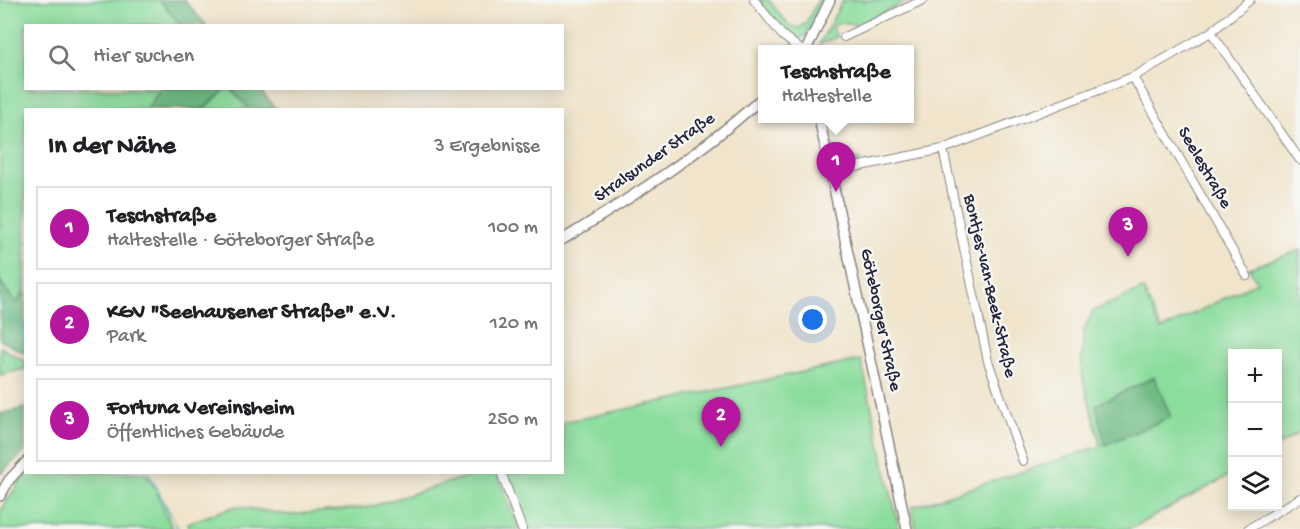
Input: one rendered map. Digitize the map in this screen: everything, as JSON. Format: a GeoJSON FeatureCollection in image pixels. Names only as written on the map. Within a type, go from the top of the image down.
{"type":"FeatureCollection","features":[{"type":"Feature","properties":{"kind":"street"},"geometry":{"type":"LineString","coordinates":[[754,0],[782,35],[795,45]]}},
{"type":"Feature","properties":{"kind":"street"},"geometry":{"type":"LineString","coordinates":[[808,45],[831,0]]}},
{"type":"Feature","properties":{"kind":"street"},"geometry":{"type":"LineString","coordinates":[[844,37],[923,0]]}},
{"type":"Feature","properties":{"kind":"street"},"geometry":{"type":"LineString","coordinates":[[831,172],[943,149],[1133,77],[1211,32],[1250,0]]}},
{"type":"Feature","properties":{"kind":"street"},"geometry":{"type":"LineString","coordinates":[[1211,32],[1300,160]]}},
{"type":"Feature","properties":{"kind":"street","name":"Seelestraße"},"geometry":{"type":"LineString","coordinates":[[1133,77],[1247,276]]}},
{"type":"Feature","properties":{"kind":"street","name":"Stralsunder Straße"},"geometry":{"type":"LineString","coordinates":[[564,239],[636,194],[722,132],[758,101]]}},
{"type":"Feature","properties":{"kind":"street","name":"Göteborger Straße"},"geometry":{"type":"LineString","coordinates":[[820,123],[907,529]]}},
{"type":"Feature","properties":{"kind":"street","name":"Bontjes-van-Beek-Straße"},"geometry":{"type":"LineString","coordinates":[[943,149],[988,362],[1023,461]]}},
{"type":"Feature","properties":{"kind":"street"},"geometry":{"type":"LineString","coordinates":[[0,496],[9,480],[24,464]]}},
{"type":"Feature","properties":{"kind":"street"},"geometry":{"type":"LineString","coordinates":[[502,474],[522,529]]}},
{"type":"Feature","properties":{"kind":"street"},"geometry":{"type":"LineString","coordinates":[[1248,529],[1300,498]]}},
{"type":"Feature","properties":{"kind":"green space"},"geometry":{"type":"Polygon","coordinates":[[[0,0],[159,0],[180,24],[24,24],[24,90],[160,90],[148,108],[24,108],[24,292],[16,304],[0,281],[0,0]]]}},
{"type":"Feature","properties":{"kind":"green space"},"geometry":{"type":"Polygon","coordinates":[[[159,0],[184,0],[205,24],[180,24],[159,0]]]}},
{"type":"Feature","properties":{"kind":"green space"},"geometry":{"type":"Polygon","coordinates":[[[758,0],[769,0],[789,26],[799,28],[806,23],[818,0],[825,0],[806,35],[800,39],[786,33],[758,0]]]}},
{"type":"Feature","properties":{"kind":"green space"},"geometry":{"type":"Polygon","coordinates":[[[843,0],[910,0],[857,25],[839,23],[832,27],[837,37],[819,45],[843,0]]]}},
{"type":"Feature","properties":{"kind":"green space"},"geometry":{"type":"Polygon","coordinates":[[[160,90],[225,90],[204,108],[148,108],[160,90]]]}},
{"type":"Feature","properties":{"kind":"green space"},"geometry":{"type":"Polygon","coordinates":[[[224,90],[232,90],[248,108],[205,108],[224,90]]]}},
{"type":"Feature","properties":{"kind":"green space"},"geometry":{"type":"Polygon","coordinates":[[[232,90],[260,90],[275,108],[248,108],[232,90]]]}},
{"type":"Feature","properties":{"kind":"green space"},"geometry":{"type":"Polygon","coordinates":[[[834,143],[838,164],[860,159],[861,162],[839,166],[835,164],[829,144],[834,143]]]}},
{"type":"Feature","properties":{"kind":"green space"},"geometry":{"type":"Polygon","coordinates":[[[1300,250],[1300,432],[1282,443],[1282,349],[1228,349],[1228,476],[1130,529],[916,529],[912,507],[1101,446],[1081,371],[1084,330],[1093,311],[1143,289],[1161,330],[1257,282],[1249,268],[1300,250]]]}},
{"type":"Feature","properties":{"kind":"green space"},"geometry":{"type":"Polygon","coordinates":[[[0,281],[16,304],[24,292],[24,352],[0,340],[0,281]]]}},
{"type":"Feature","properties":{"kind":"green space"},"geometry":{"type":"Polygon","coordinates":[[[0,347],[24,360],[24,369],[0,375],[0,347]]]}},
{"type":"Feature","properties":{"kind":"green space"},"geometry":{"type":"Polygon","coordinates":[[[861,360],[899,529],[524,529],[504,474],[564,474],[564,422],[861,360]]]}},
{"type":"Feature","properties":{"kind":"green space"},"geometry":{"type":"Polygon","coordinates":[[[1154,377],[1171,417],[1105,445],[1096,405],[1154,377]]]}},
{"type":"Feature","properties":{"kind":"green space"},"geometry":{"type":"Polygon","coordinates":[[[24,408],[24,452],[0,474],[0,414],[24,408]]]}},
{"type":"Feature","properties":{"kind":"green space"},"geometry":{"type":"Polygon","coordinates":[[[25,474],[146,474],[156,489],[172,529],[0,529],[0,512],[25,474]]]}},
{"type":"Feature","properties":{"kind":"green space"},"geometry":{"type":"Polygon","coordinates":[[[475,474],[498,474],[519,529],[190,529],[188,523],[236,506],[289,515],[370,507],[475,474]]]}},
{"type":"Feature","properties":{"kind":"waterway"},"geometry":{"type":"LineString","coordinates":[[0,300],[24,334]]}},
{"type":"Feature","properties":{"kind":"waterway"},"geometry":{"type":"LineString","coordinates":[[149,474],[178,529]]}},
{"type":"Feature","properties":{"kind":"place","name":"Teschstraße"},"geometry":{"type":"Point","coordinates":[836,192]}},
{"type":"Feature","properties":{"kind":"place","name":"Fortuna Vereinsheim"},"geometry":{"type":"Point","coordinates":[1128,257]}},
{"type":"Feature","properties":{"kind":"place","name":"KGV \"Seehausener Straße\" e.V."},"geometry":{"type":"Point","coordinates":[721,447]}}]}
